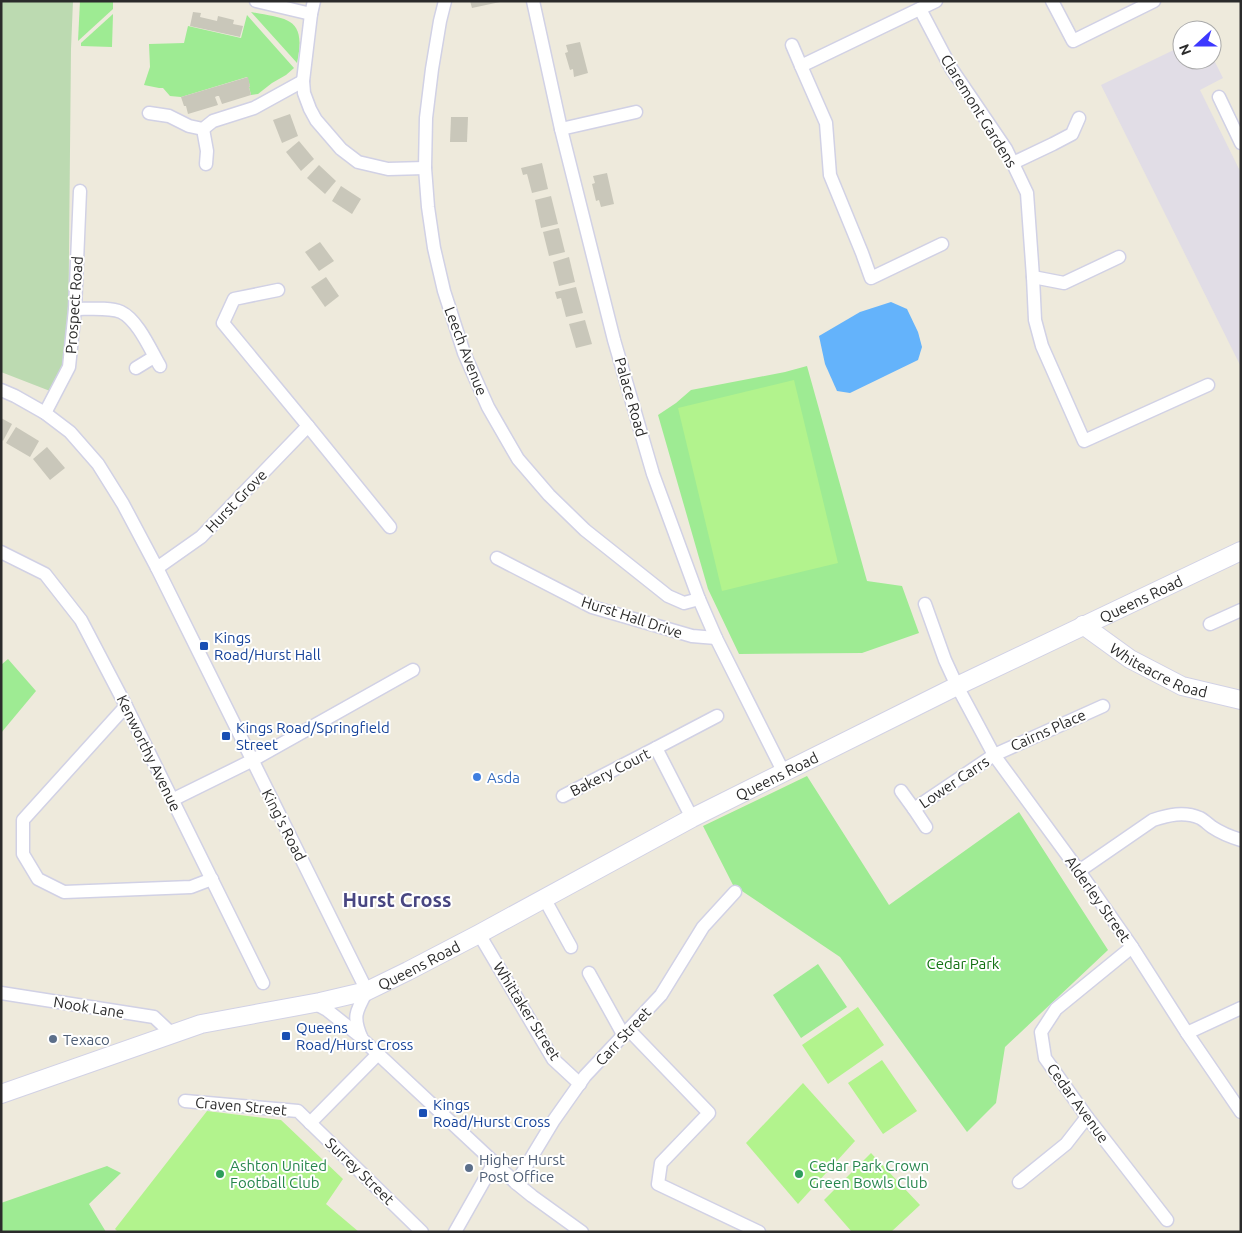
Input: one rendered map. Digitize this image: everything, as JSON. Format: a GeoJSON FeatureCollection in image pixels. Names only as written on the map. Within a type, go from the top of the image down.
{"type":"FeatureCollection","features":[{"type":"Feature","properties":{"kind":"main road","name":"Queens Road"},"geometry":{"type":"LineString","coordinates":[[1,1094],[201,1024],[367,991],[480,934],[692,818],[957,686],[1241,551]]}},
{"type":"Feature","properties":{"kind":"main road","name":"Whiteacre Road"},"geometry":{"type":"LineString","coordinates":[[1083,625],[1130,659],[1182,686],[1241,700]]}},
{"type":"Feature","properties":{"kind":"street"},"geometry":{"type":"LineString","coordinates":[[256,1],[311,14]]}},
{"type":"Feature","properties":{"kind":"street"},"geometry":{"type":"LineString","coordinates":[[314,1],[303,81],[304,94],[316,120],[341,149],[358,162],[388,169],[426,168]]}},
{"type":"Feature","properties":{"kind":"street","name":"Leech Avenue"},"geometry":{"type":"LineString","coordinates":[[445,1],[440,21],[426,118],[428,207],[434,248],[444,292],[464,353],[488,407],[518,459],[549,495],[585,530],[668,596],[684,603],[699,599]]}},
{"type":"Feature","properties":{"kind":"street","name":"Palace Road"},"geometry":{"type":"LineString","coordinates":[[533,1],[561,130],[614,340],[653,474],[699,599],[716,638],[784,773]]}},
{"type":"Feature","properties":{"kind":"street"},"geometry":{"type":"LineString","coordinates":[[801,66],[936,1]]}},
{"type":"Feature","properties":{"kind":"street"},"geometry":{"type":"LineString","coordinates":[[1052,1],[1073,42],[1132,6],[1154,1]]}},
{"type":"Feature","properties":{"kind":"street","name":"Claremont Gardens"},"geometry":{"type":"LineString","coordinates":[[920,9],[951,68],[1006,149],[1027,193],[1035,320],[1042,346],[1084,440],[1208,385]]}},
{"type":"Feature","properties":{"kind":"street"},"geometry":{"type":"LineString","coordinates":[[792,45],[826,123],[830,175],[871,278],[942,244]]}},
{"type":"Feature","properties":{"kind":"street"},"geometry":{"type":"LineString","coordinates":[[149,113],[169,116],[188,126],[203,128],[213,121],[254,108],[303,81]]}},
{"type":"Feature","properties":{"kind":"street"},"geometry":{"type":"LineString","coordinates":[[1219,96],[1241,143]]}},
{"type":"Feature","properties":{"kind":"street"},"geometry":{"type":"LineString","coordinates":[[561,130],[636,112]]}},
{"type":"Feature","properties":{"kind":"street"},"geometry":{"type":"LineString","coordinates":[[1013,163],[1072,134],[1079,118]]}},
{"type":"Feature","properties":{"kind":"street"},"geometry":{"type":"LineString","coordinates":[[203,128],[207,151],[206,164]]}},
{"type":"Feature","properties":{"kind":"street","name":"Prospect Road"},"geometry":{"type":"LineString","coordinates":[[45,413],[70,367],[75,309],[80,191]]}},
{"type":"Feature","properties":{"kind":"street"},"geometry":{"type":"LineString","coordinates":[[1033,277],[1064,283],[1119,257]]}},
{"type":"Feature","properties":{"kind":"street"},"geometry":{"type":"LineString","coordinates":[[278,290],[234,299],[222,323],[390,527]]}},
{"type":"Feature","properties":{"kind":"street"},"geometry":{"type":"LineString","coordinates":[[75,309],[112,310],[122,312],[130,319],[157,361],[136,368]]}},
{"type":"Feature","properties":{"kind":"street","name":"King's Road"},"geometry":{"type":"LineString","coordinates":[[1,390],[45,413],[70,432],[98,464],[123,504],[157,568],[367,991]]}},
{"type":"Feature","properties":{"kind":"street","name":"Hurst Grove"},"geometry":{"type":"LineString","coordinates":[[157,568],[201,537],[308,426]]}},
{"type":"Feature","properties":{"kind":"street","name":"Kenworthy Avenue"},"geometry":{"type":"LineString","coordinates":[[1,552],[45,574],[81,620],[126,706],[263,983]]}},
{"type":"Feature","properties":{"kind":"street","name":"Hurst Hall Drive"},"geometry":{"type":"LineString","coordinates":[[497,558],[592,607],[692,636],[716,638]]}},
{"type":"Feature","properties":{"kind":"street","name":"Alderley Street"},"geometry":{"type":"LineString","coordinates":[[925,604],[945,660],[994,755],[1132,947],[1187,1033],[1241,1112]]}},
{"type":"Feature","properties":{"kind":"street"},"geometry":{"type":"LineString","coordinates":[[1210,624],[1241,610]]}},
{"type":"Feature","properties":{"kind":"street"},"geometry":{"type":"LineString","coordinates":[[172,800],[252,761],[413,670]]}},
{"type":"Feature","properties":{"kind":"street"},"geometry":{"type":"LineString","coordinates":[[126,706],[23,820],[23,854],[38,879],[64,892],[191,887],[212,879]]}},
{"type":"Feature","properties":{"kind":"street","name":"Cairns Place"},"geometry":{"type":"LineString","coordinates":[[994,755],[1103,706]]}},
{"type":"Feature","properties":{"kind":"street","name":"Bakery Court"},"geometry":{"type":"LineString","coordinates":[[563,796],[717,716]]}},
{"type":"Feature","properties":{"kind":"street","name":"Bakery Court"},"geometry":{"type":"LineString","coordinates":[[656,748],[692,818]]}},
{"type":"Feature","properties":{"kind":"street","name":"Lower Carrs"},"geometry":{"type":"LineString","coordinates":[[914,809],[994,755]]}},
{"type":"Feature","properties":{"kind":"street","name":"Lower Carrs"},"geometry":{"type":"LineString","coordinates":[[901,792],[926,827]]}},
{"type":"Feature","properties":{"kind":"street"},"geometry":{"type":"LineString","coordinates":[[1079,871],[1153,820],[1165,816],[1188,814],[1200,818],[1229,836],[1241,840]]}},
{"type":"Feature","properties":{"kind":"street","name":"Carr Street"},"geometry":{"type":"LineString","coordinates":[[516,1183],[554,1120],[585,1076],[661,995],[703,927],[735,892]]}},
{"type":"Feature","properties":{"kind":"street"},"geometry":{"type":"LineString","coordinates":[[544,898],[571,948]]}},
{"type":"Feature","properties":{"kind":"street","name":"Whittaker Street"},"geometry":{"type":"LineString","coordinates":[[480,934],[553,1059],[580,1084]]}},
{"type":"Feature","properties":{"kind":"street","name":"Cedar Avenue"},"geometry":{"type":"LineString","coordinates":[[1132,947],[1056,1009],[1042,1032],[1045,1058],[1087,1117],[1167,1220]]}},
{"type":"Feature","properties":{"kind":"street"},"geometry":{"type":"LineString","coordinates":[[588,973],[626,1033],[709,1113],[661,1163],[658,1184],[760,1232]]}},
{"type":"Feature","properties":{"kind":"street"},"geometry":{"type":"LineString","coordinates":[[362,1038],[357,1028],[356,1014],[367,991]]}},
{"type":"Feature","properties":{"kind":"street","name":"Nook Lane"},"geometry":{"type":"LineString","coordinates":[[1,993],[154,1017],[171,1033]]}},
{"type":"Feature","properties":{"kind":"street"},"geometry":{"type":"LineString","coordinates":[[314,1003],[327,1010],[362,1038],[516,1183],[582,1232]]}},
{"type":"Feature","properties":{"kind":"street"},"geometry":{"type":"LineString","coordinates":[[1187,1033],[1241,1008]]}},
{"type":"Feature","properties":{"kind":"street"},"geometry":{"type":"LineString","coordinates":[[310,1123],[378,1054]]}},
{"type":"Feature","properties":{"kind":"street","name":"Craven Street"},"geometry":{"type":"LineString","coordinates":[[184,1101],[298,1111]]}},
{"type":"Feature","properties":{"kind":"street","name":"Surrey Street"},"geometry":{"type":"LineString","coordinates":[[298,1111],[422,1232]]}},
{"type":"Feature","properties":{"kind":"street"},"geometry":{"type":"LineString","coordinates":[[1019,1182],[1066,1144],[1087,1117]]}},
{"type":"Feature","properties":{"kind":"street"},"geometry":{"type":"LineString","coordinates":[[455,1232],[494,1162]]}},
{"type":"Feature","properties":{"kind":"shaded area"},"geometry":{"type":"Polygon","coordinates":[[[1172,51],[1172,70],[1219,70],[1223,78],[1200,90],[1241,173],[1241,367],[1101,85],[1172,51]]]}},
{"type":"Feature","properties":{"kind":"green space"},"geometry":{"type":"Polygon","coordinates":[[[1,1],[73,1],[68,354],[50,391],[1,372],[1,1]]]}},
{"type":"Feature","properties":{"kind":"green space"},"geometry":{"type":"Polygon","coordinates":[[[80,1],[113,1],[113,9],[78,41],[80,1]]]}},
{"type":"Feature","properties":{"kind":"green space"},"geometry":{"type":"Polygon","coordinates":[[[251,12],[284,19],[296,28],[299,37],[297,63],[251,12]]]}},
{"type":"Feature","properties":{"kind":"green space"},"geometry":{"type":"Polygon","coordinates":[[[113,14],[112,47],[81,46],[81,43],[113,14]]]}},
{"type":"Feature","properties":{"kind":"green space"},"geometry":{"type":"Polygon","coordinates":[[[247,15],[294,68],[286,75],[258,94],[251,95],[247,77],[181,97],[170,96],[163,88],[144,85],[150,67],[149,44],[184,43],[188,26],[241,38],[247,15]]]}},
{"type":"Feature","properties":{"kind":"green space"},"geometry":{"type":"Polygon","coordinates":[[[807,366],[867,581],[902,586],[919,633],[862,653],[739,654],[708,589],[658,415],[691,390],[807,366]]]}},
{"type":"Feature","properties":{"kind":"green space"},"geometry":{"type":"Polygon","coordinates":[[[794,380],[838,563],[722,591],[678,408],[794,380]]]}},
{"type":"Feature","properties":{"kind":"green space"},"geometry":{"type":"Polygon","coordinates":[[[8,659],[36,691],[1,733],[1,665],[8,659]]]}},
{"type":"Feature","properties":{"kind":"green space","name":"Cedar Park"},"geometry":{"type":"Polygon","coordinates":[[[807,776],[889,905],[1019,812],[1108,950],[1005,1047],[996,1103],[967,1132],[840,957],[733,885],[703,826],[807,776]]]}},
{"type":"Feature","properties":{"kind":"green space"},"geometry":{"type":"Polygon","coordinates":[[[818,964],[847,1007],[801,1038],[773,995],[818,964]]]}},
{"type":"Feature","properties":{"kind":"green space"},"geometry":{"type":"Polygon","coordinates":[[[858,1007],[884,1045],[828,1084],[802,1045],[858,1007]]]}},
{"type":"Feature","properties":{"kind":"green space"},"geometry":{"type":"Polygon","coordinates":[[[882,1060],[917,1111],[883,1134],[848,1083],[882,1060]]]}},
{"type":"Feature","properties":{"kind":"green space","name":"Cedar Park Crown Green Bowls Club"},"geometry":{"type":"Polygon","coordinates":[[[803,1083],[855,1141],[798,1204],[746,1143],[803,1083]]]}},
{"type":"Feature","properties":{"kind":"green space","name":"Ashton United Football Club"},"geometry":{"type":"Polygon","coordinates":[[[207,1111],[281,1120],[343,1179],[326,1204],[359,1232],[118,1232],[115,1229],[207,1111]]]}},
{"type":"Feature","properties":{"kind":"green space","name":"Cedar Park Crown Green Bowls Club"},"geometry":{"type":"Polygon","coordinates":[[[871,1153],[920,1205],[891,1232],[852,1232],[824,1200],[871,1153]]]}},
{"type":"Feature","properties":{"kind":"green space"},"geometry":{"type":"Polygon","coordinates":[[[107,1166],[121,1173],[89,1204],[106,1232],[1,1232],[1,1203],[107,1166]]]}},
{"type":"Feature","properties":{"kind":"water"},"geometry":{"type":"Polygon","coordinates":[[[891,302],[907,309],[918,332],[922,347],[918,360],[850,393],[837,391],[825,364],[819,336],[860,312],[891,302]]]}},
{"type":"Feature","properties":{"kind":"building"},"geometry":{"type":"Polygon","coordinates":[[[470,1],[500,1],[500,2],[472,8],[470,1]]]}},
{"type":"Feature","properties":{"kind":"building"},"geometry":{"type":"Polygon","coordinates":[[[193,12],[201,13],[200,17],[217,21],[218,16],[234,20],[233,24],[243,26],[240,37],[190,26],[193,12]]]}},
{"type":"Feature","properties":{"kind":"building"},"geometry":{"type":"Polygon","coordinates":[[[580,42],[588,73],[574,77],[573,69],[570,70],[565,53],[568,52],[566,45],[580,42]]]}},
{"type":"Feature","properties":{"kind":"building"},"geometry":{"type":"Polygon","coordinates":[[[248,77],[251,95],[222,104],[219,96],[217,96],[215,97],[218,105],[188,114],[181,97],[248,77]]]}},
{"type":"Feature","properties":{"kind":"building"},"geometry":{"type":"Polygon","coordinates":[[[290,114],[298,136],[282,143],[273,120],[290,114]]]}},
{"type":"Feature","properties":{"kind":"building"},"geometry":{"type":"Polygon","coordinates":[[[451,117],[468,117],[467,142],[450,142],[451,117]]]}},
{"type":"Feature","properties":{"kind":"building"},"geometry":{"type":"Polygon","coordinates":[[[299,141],[314,159],[301,171],[286,152],[299,141]]]}},
{"type":"Feature","properties":{"kind":"building"},"geometry":{"type":"Polygon","coordinates":[[[542,163],[548,189],[532,193],[527,174],[523,175],[521,168],[542,163]]]}},
{"type":"Feature","properties":{"kind":"building"},"geometry":{"type":"Polygon","coordinates":[[[319,165],[336,181],[325,194],[307,178],[319,165]]]}},
{"type":"Feature","properties":{"kind":"building"},"geometry":{"type":"Polygon","coordinates":[[[607,173],[614,204],[601,207],[599,200],[596,201],[592,184],[595,183],[593,176],[607,173]]]}},
{"type":"Feature","properties":{"kind":"building"},"geometry":{"type":"Polygon","coordinates":[[[341,186],[361,199],[352,214],[332,201],[341,186]]]}},
{"type":"Feature","properties":{"kind":"building"},"geometry":{"type":"Polygon","coordinates":[[[551,196],[558,224],[541,228],[535,200],[551,196]]]}},
{"type":"Feature","properties":{"kind":"building"},"geometry":{"type":"Polygon","coordinates":[[[559,228],[565,252],[549,256],[543,232],[559,228]]]}},
{"type":"Feature","properties":{"kind":"building"},"geometry":{"type":"Polygon","coordinates":[[[320,242],[334,261],[319,271],[305,252],[320,242]]]}},
{"type":"Feature","properties":{"kind":"building"},"geometry":{"type":"Polygon","coordinates":[[[569,257],[575,282],[559,286],[553,262],[569,257]]]}},
{"type":"Feature","properties":{"kind":"building"},"geometry":{"type":"Polygon","coordinates":[[[326,277],[339,296],[325,307],[311,287],[326,277]]]}},
{"type":"Feature","properties":{"kind":"building"},"geometry":{"type":"Polygon","coordinates":[[[576,287],[583,313],[566,317],[561,298],[557,299],[555,292],[576,287]]]}},
{"type":"Feature","properties":{"kind":"building"},"geometry":{"type":"Polygon","coordinates":[[[585,320],[592,344],[576,348],[569,324],[585,320]]]}},
{"type":"Feature","properties":{"kind":"building"},"geometry":{"type":"Polygon","coordinates":[[[1,418],[12,424],[3,441],[1,439],[1,418]]]}},
{"type":"Feature","properties":{"kind":"building"},"geometry":{"type":"Polygon","coordinates":[[[16,427],[39,441],[30,457],[6,443],[16,427]]]}},
{"type":"Feature","properties":{"kind":"building"},"geometry":{"type":"Polygon","coordinates":[[[47,447],[65,468],[50,480],[33,459],[47,447]]]}},
{"type":"Feature","properties":{"kind":"place","name":"Kings Road/Hurst Hall"},"geometry":{"type":"Point","coordinates":[204,646]}},
{"type":"Feature","properties":{"kind":"place","name":"Kings Road/Springfield Street"},"geometry":{"type":"Point","coordinates":[226,736]}},
{"type":"Feature","properties":{"kind":"place","name":"Asda"},"geometry":{"type":"Point","coordinates":[477,777]}},
{"type":"Feature","properties":{"kind":"place","name":"Queens Road/Hurst Cross"},"geometry":{"type":"Point","coordinates":[286,1036]}},
{"type":"Feature","properties":{"kind":"place","name":"Texaco"},"geometry":{"type":"Point","coordinates":[53,1039]}},
{"type":"Feature","properties":{"kind":"place","name":"Kings Road/Hurst Cross"},"geometry":{"type":"Point","coordinates":[423,1113]}},
{"type":"Feature","properties":{"kind":"place","name":"Higher Hurst Post Office"},"geometry":{"type":"Point","coordinates":[469,1168]}},
{"type":"Feature","properties":{"kind":"place","name":"Ashton United Football Club"},"geometry":{"type":"Point","coordinates":[220,1174]}},
{"type":"Feature","properties":{"kind":"place","name":"Cedar Park Crown Green Bowls Club"},"geometry":{"type":"Point","coordinates":[799,1174]}},
{"type":"Feature","properties":{"kind":"district","name":"Hurst Cross"},"geometry":{"type":"Point","coordinates":[397,899]}}]}
